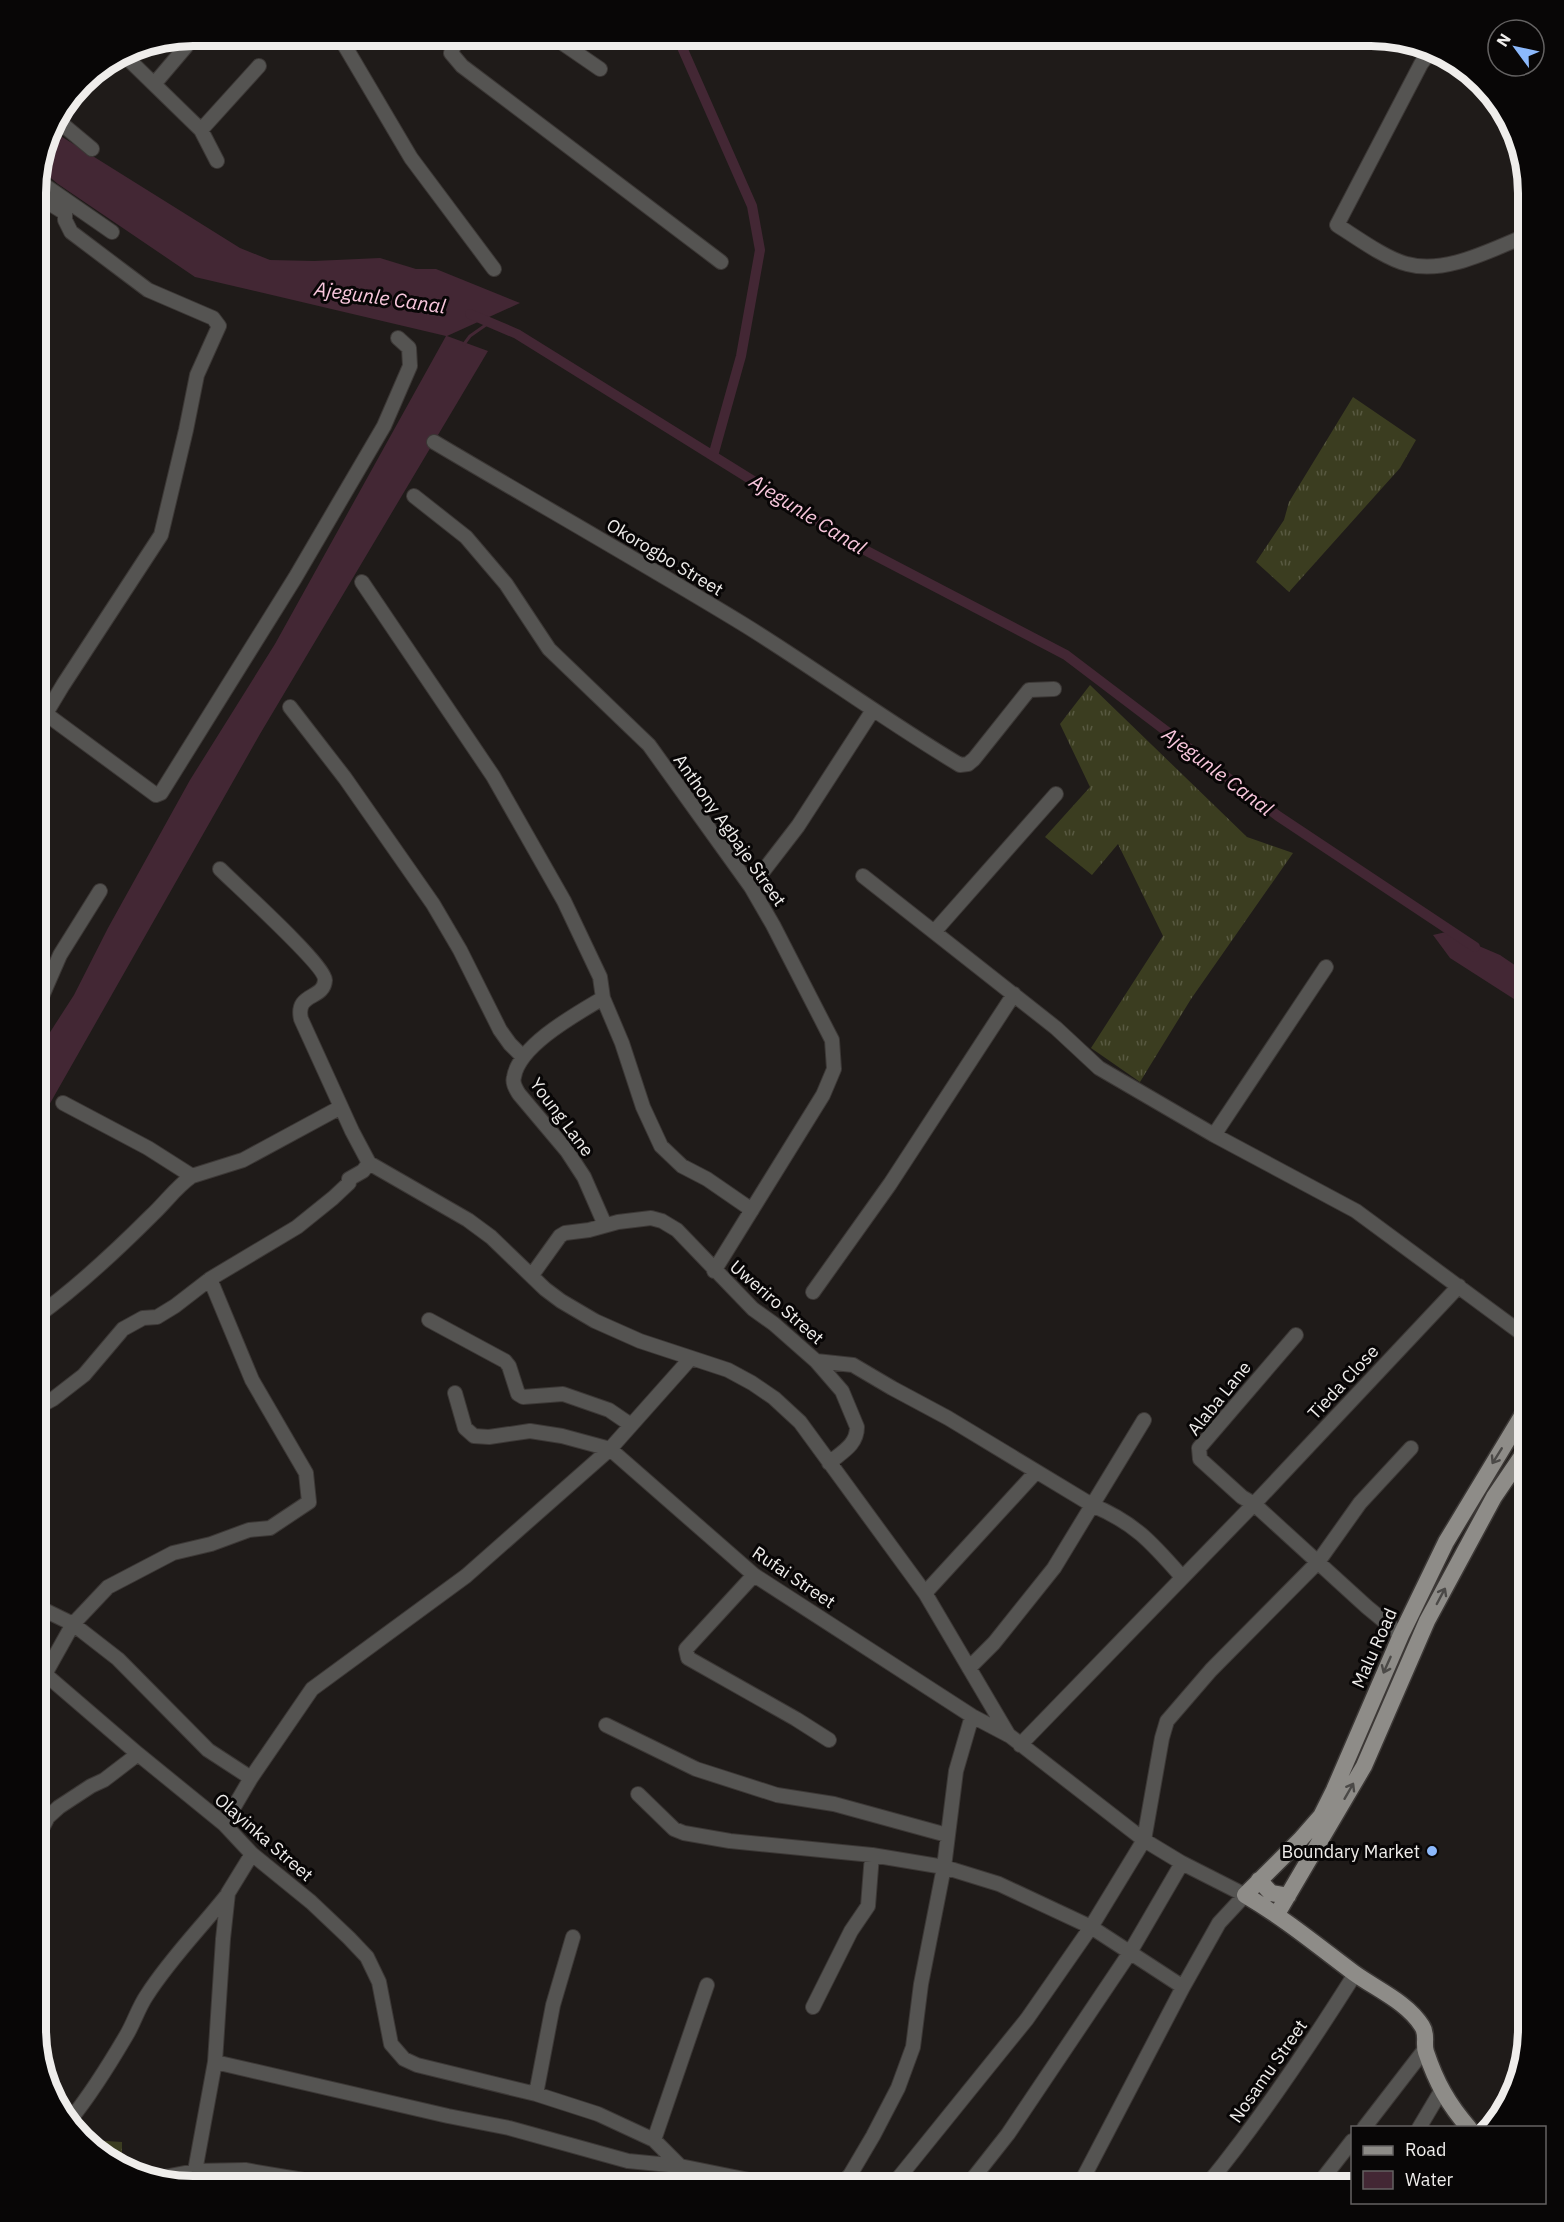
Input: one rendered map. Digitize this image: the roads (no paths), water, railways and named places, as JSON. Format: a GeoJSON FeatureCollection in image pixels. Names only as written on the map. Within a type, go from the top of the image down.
{"type":"FeatureCollection","features":[{"type":"Feature","properties":{"kind":"main road","name":"Malu Road"},"geometry":{"type":"LineString","coordinates":[[1242,1899],[1321,1816],[1412,1611],[1458,1521],[1518,1422]]}},
{"type":"Feature","properties":{"kind":"main road","name":"Malu Road"},"geometry":{"type":"LineString","coordinates":[[1277,1914],[1364,1766],[1427,1621],[1494,1497],[1518,1462]]}},
{"type":"Feature","properties":{"kind":"main road"},"geometry":{"type":"LineString","coordinates":[[1412,1611],[1427,1621]]}},
{"type":"Feature","properties":{"kind":"main road"},"geometry":{"type":"LineString","coordinates":[[1259,1880],[1271,1893],[1288,1896]]}},
{"type":"Feature","properties":{"kind":"main road"},"geometry":{"type":"LineString","coordinates":[[1242,1899],[1277,1914],[1355,1974],[1405,2007],[1426,2032],[1425,2049],[1441,2091],[1468,2126]]}},
{"type":"Feature","properties":{"kind":"street"},"geometry":{"type":"LineString","coordinates":[[155,83],[186,47]]}},
{"type":"Feature","properties":{"kind":"street"},"geometry":{"type":"LineString","coordinates":[[345,47],[411,158],[494,269]]}},
{"type":"Feature","properties":{"kind":"street"},"geometry":{"type":"LineString","coordinates":[[454,47],[451,53],[462,66],[721,262]]}},
{"type":"Feature","properties":{"kind":"street"},"geometry":{"type":"LineString","coordinates":[[568,47],[600,69]]}},
{"type":"Feature","properties":{"kind":"street"},"geometry":{"type":"LineString","coordinates":[[1425,58],[1338,225],[1404,264],[1422,267],[1464,261],[1518,239]]}},
{"type":"Feature","properties":{"kind":"street"},"geometry":{"type":"LineString","coordinates":[[131,61],[201,130],[217,161]]}},
{"type":"Feature","properties":{"kind":"street"},"geometry":{"type":"LineString","coordinates":[[201,130],[259,66]]}},
{"type":"Feature","properties":{"kind":"street"},"geometry":{"type":"LineString","coordinates":[[64,125],[92,149]]}},
{"type":"Feature","properties":{"kind":"street"},"geometry":{"type":"LineString","coordinates":[[47,193],[112,232]]}},
{"type":"Feature","properties":{"kind":"street"},"geometry":{"type":"LineString","coordinates":[[47,196],[65,213],[65,220],[71,232],[124,272],[148,290],[213,318],[219,326],[196,375],[186,430],[161,535],[47,713]]}},
{"type":"Feature","properties":{"kind":"street"},"geometry":{"type":"LineString","coordinates":[[47,715],[148,790],[156,795],[161,793],[295,578],[384,426],[410,366],[409,348],[398,338]]}},
{"type":"Feature","properties":{"kind":"street","name":"Okorogbo Street"},"geometry":{"type":"LineString","coordinates":[[434,442],[743,625],[960,765],[968,764],[1024,693],[1034,688],[1054,689]]}},
{"type":"Feature","properties":{"kind":"street","name":"Anthony Agbaje Street"},"geometry":{"type":"LineString","coordinates":[[414,496],[466,537],[506,584],[549,649],[649,745],[751,887],[832,1040],[834,1069],[823,1095],[714,1271]]}},
{"type":"Feature","properties":{"kind":"street"},"geometry":{"type":"LineString","coordinates":[[362,582],[493,776],[564,901],[600,977],[603,998],[622,1043],[643,1107],[661,1146],[682,1166],[707,1179],[752,1210]]}},
{"type":"Feature","properties":{"kind":"street"},"geometry":{"type":"LineString","coordinates":[[290,707],[345,778],[433,904],[500,1030],[523,1057]]}},
{"type":"Feature","properties":{"kind":"street"},"geometry":{"type":"LineString","coordinates":[[751,887],[798,826],[873,710]]}},
{"type":"Feature","properties":{"kind":"street"},"geometry":{"type":"LineString","coordinates":[[934,932],[1056,794]]}},
{"type":"Feature","properties":{"kind":"street"},"geometry":{"type":"LineString","coordinates":[[220,869],[298,945],[324,975],[325,982],[321,991],[302,1003],[299,1010],[301,1019],[369,1163],[468,1220],[491,1237],[553,1295],[594,1321],[640,1341],[728,1370],[774,1398],[800,1422],[925,1593],[1015,1740],[1144,1840],[1242,1899],[1220,1923],[1183,1987],[1084,2176]]}},
{"type":"Feature","properties":{"kind":"street"},"geometry":{"type":"LineString","coordinates":[[863,876],[1056,1028],[1099,1068],[1214,1135],[1356,1211],[1518,1330]]}},
{"type":"Feature","properties":{"kind":"street"},"geometry":{"type":"LineString","coordinates":[[47,986],[60,955],[100,891]]}},
{"type":"Feature","properties":{"kind":"street"},"geometry":{"type":"LineString","coordinates":[[1214,1135],[1326,967]]}},
{"type":"Feature","properties":{"kind":"street"},"geometry":{"type":"LineString","coordinates":[[813,1292],[890,1184],[1014,994]]}},
{"type":"Feature","properties":{"kind":"street","name":"Young Lane"},"geometry":{"type":"LineString","coordinates":[[603,998],[552,1029],[523,1057],[514,1077],[519,1094],[567,1150],[584,1177],[605,1225]]}},
{"type":"Feature","properties":{"kind":"street"},"geometry":{"type":"LineString","coordinates":[[63,1104],[148,1148],[192,1176]]}},
{"type":"Feature","properties":{"kind":"street"},"geometry":{"type":"LineString","coordinates":[[46,1310],[102,1262],[153,1215],[176,1188],[192,1176],[243,1160],[341,1107]]}},
{"type":"Feature","properties":{"kind":"street"},"geometry":{"type":"LineString","coordinates":[[46,1403],[84,1375],[123,1329],[143,1318],[157,1317],[210,1279],[297,1227],[333,1198],[348,1183],[349,1179],[363,1171],[369,1163]]}},
{"type":"Feature","properties":{"kind":"street","name":"Uweriro Street"},"geometry":{"type":"LineString","coordinates":[[532,1275],[560,1236],[565,1233],[651,1218],[678,1230],[714,1271],[753,1309],[816,1361],[842,1391],[857,1427],[856,1440],[829,1463]]}},
{"type":"Feature","properties":{"kind":"street"},"geometry":{"type":"LineString","coordinates":[[46,1663],[73,1624],[108,1587],[172,1552],[211,1544],[249,1530],[270,1528],[309,1502],[306,1473],[252,1380],[210,1279]]}},
{"type":"Feature","properties":{"kind":"street","name":"Tieda Close"},"geometry":{"type":"LineString","coordinates":[[1015,1740],[1254,1504],[1459,1286]]}},
{"type":"Feature","properties":{"kind":"street"},"geometry":{"type":"LineString","coordinates":[[429,1320],[505,1361],[509,1366],[518,1394],[523,1396],[563,1394],[609,1410],[631,1425]]}},
{"type":"Feature","properties":{"kind":"street","name":"Alaba Lane"},"geometry":{"type":"LineString","coordinates":[[1296,1335],[1199,1448],[1200,1460],[1242,1497],[1254,1504],[1401,1635]]}},
{"type":"Feature","properties":{"kind":"street"},"geometry":{"type":"LineString","coordinates":[[224,1824],[250,1778],[312,1689],[466,1576],[610,1449],[691,1358]]}},
{"type":"Feature","properties":{"kind":"street"},"geometry":{"type":"LineString","coordinates":[[816,1361],[853,1365],[892,1389],[948,1418],[1092,1505],[1115,1515],[1134,1527],[1152,1543],[1182,1577]]}},
{"type":"Feature","properties":{"kind":"street"},"geometry":{"type":"LineString","coordinates":[[455,1393],[465,1428],[474,1436],[489,1437],[530,1431],[562,1436],[610,1449]]}},
{"type":"Feature","properties":{"kind":"street"},"geometry":{"type":"LineString","coordinates":[[969,1668],[994,1643],[1054,1568],[1144,1420]]}},
{"type":"Feature","properties":{"kind":"street"},"geometry":{"type":"LineString","coordinates":[[900,2176],[1027,2019],[1091,1927],[1144,1840],[1167,1721],[1211,1670],[1318,1562],[1360,1503],[1411,1448]]}},
{"type":"Feature","properties":{"kind":"street","name":"Rufai Street"},"geometry":{"type":"LineString","coordinates":[[610,1449],[754,1575],[972,1716],[1015,1740]]}},
{"type":"Feature","properties":{"kind":"street"},"geometry":{"type":"LineString","coordinates":[[925,1593],[1036,1472]]}},
{"type":"Feature","properties":{"kind":"street"},"geometry":{"type":"LineString","coordinates":[[754,1575],[686,1649],[688,1658],[829,1740]]}},
{"type":"Feature","properties":{"kind":"street"},"geometry":{"type":"LineString","coordinates":[[46,1611],[73,1624],[118,1659],[208,1750],[250,1778]]}},
{"type":"Feature","properties":{"kind":"street","name":"Olayinka Street"},"geometry":{"type":"LineString","coordinates":[[46,1677],[224,1824],[252,1854],[311,1902],[367,1957],[379,1982],[391,2044],[404,2059],[417,2065],[536,2094]]}},
{"type":"Feature","properties":{"kind":"street"},"geometry":{"type":"LineString","coordinates":[[849,2176],[898,2088],[913,2047],[921,1984],[944,1866],[956,1771],[972,1716]]}},
{"type":"Feature","properties":{"kind":"street"},"geometry":{"type":"LineString","coordinates":[[606,1725],[696,1769],[777,1795],[834,1803],[947,1835]]}},
{"type":"Feature","properties":{"kind":"street"},"geometry":{"type":"LineString","coordinates":[[46,1821],[60,1807],[104,1780],[138,1754]]}},
{"type":"Feature","properties":{"kind":"street"},"geometry":{"type":"LineString","coordinates":[[638,1794],[662,1819],[674,1829],[684,1833],[872,1855],[944,1866],[999,1884],[1091,1927],[1129,1954],[1183,1987]]}},
{"type":"Feature","properties":{"kind":"street"},"geometry":{"type":"LineString","coordinates":[[74,2114],[126,2036],[145,1998],[163,1972],[228,1893],[252,1854]]}},
{"type":"Feature","properties":{"kind":"street"},"geometry":{"type":"LineString","coordinates":[[813,2007],[851,1931],[868,1906],[872,1855]]}},
{"type":"Feature","properties":{"kind":"street"},"geometry":{"type":"LineString","coordinates":[[975,2176],[1008,2134],[1129,1954],[1182,1863]]}},
{"type":"Feature","properties":{"kind":"street"},"geometry":{"type":"LineString","coordinates":[[195,2171],[214,2062],[228,1893]]}},
{"type":"Feature","properties":{"kind":"street"},"geometry":{"type":"LineString","coordinates":[[573,1937],[553,2005],[536,2094],[598,2114],[654,2140],[680,2166]]}},
{"type":"Feature","properties":{"kind":"street","name":"Nosamu Street"},"geometry":{"type":"LineString","coordinates":[[1214,2176],[1271,2100],[1355,1974]]}},
{"type":"Feature","properties":{"kind":"street"},"geometry":{"type":"LineString","coordinates":[[654,2140],[707,1985]]}},
{"type":"Feature","properties":{"kind":"street"},"geometry":{"type":"LineString","coordinates":[[1365,2126],[1425,2049]]}},
{"type":"Feature","properties":{"kind":"street"},"geometry":{"type":"LineString","coordinates":[[214,2062],[509,2128],[628,2161],[680,2166],[727,2175]]}},
{"type":"Feature","properties":{"kind":"street"},"geometry":{"type":"LineString","coordinates":[[1420,2126],[1441,2091]]}},
{"type":"Feature","properties":{"kind":"street"},"geometry":{"type":"LineString","coordinates":[[1325,2176],[1351,2144]]}},
{"type":"Feature","properties":{"kind":"street"},"geometry":{"type":"LineString","coordinates":[[178,2174],[195,2171],[245,2170],[275,2175]]}},
{"type":"Feature","properties":{"kind":"water"},"geometry":{"type":"Polygon","coordinates":[[[59,135],[240,248],[270,260],[380,258],[416,269],[436,269],[520,303],[447,336],[488,351],[260,734],[46,1110],[47,1038],[74,995],[108,928],[190,780],[275,644],[446,336],[195,277],[48,176],[59,135]]]}},
{"type":"Feature","properties":{"kind":"water"},"geometry":{"type":"Polygon","coordinates":[[[1446,932],[1500,955],[1518,967],[1518,1002],[1450,958],[1433,935],[1446,932]]]}},
{"type":"Feature","properties":{"kind":"waterway"},"geometry":{"type":"LineString","coordinates":[[682,47],[752,206],[760,250],[741,356],[713,456]]}},
{"type":"Feature","properties":{"kind":"waterway","name":"Ajegunle Canal"},"geometry":{"type":"LineString","coordinates":[[470,314],[517,334],[861,548],[1066,655],[1278,816],[1475,947]]}},
{"type":"Feature","properties":{"kind":"waterway"},"geometry":{"type":"LineString","coordinates":[[464,344],[470,336],[490,322]]}},
{"type":"Feature","properties":{"kind":"place","name":"Boundary Market"},"geometry":{"type":"Point","coordinates":[1432,1851]}}]}
